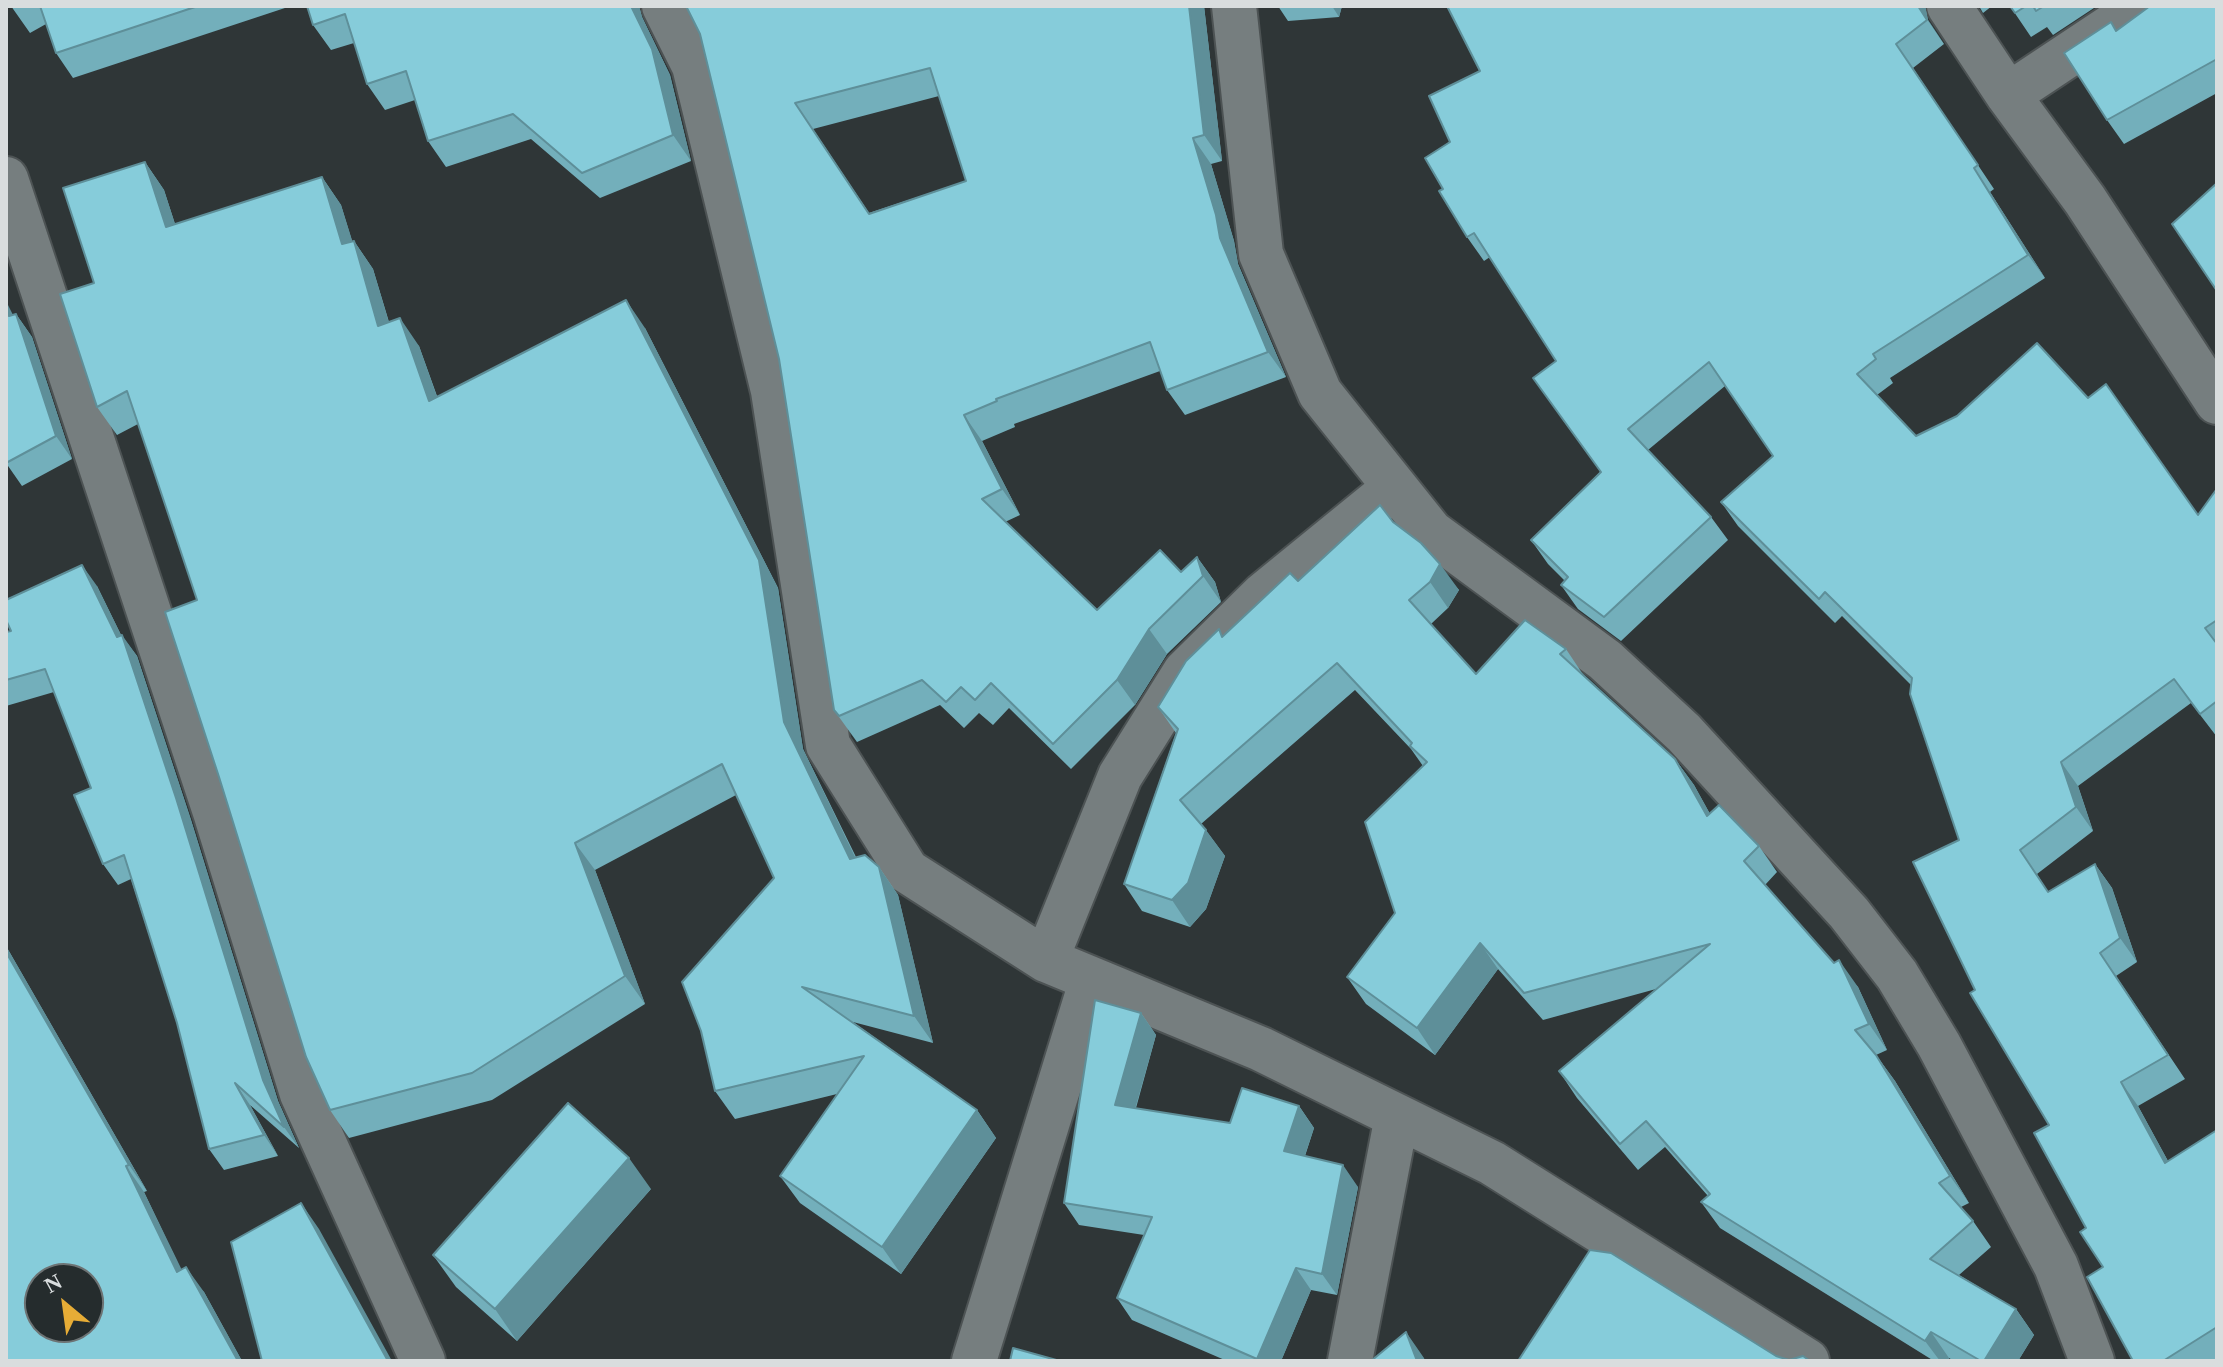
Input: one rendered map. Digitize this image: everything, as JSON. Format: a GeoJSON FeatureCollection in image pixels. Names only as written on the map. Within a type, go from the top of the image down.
{"type":"FeatureCollection","features":[{"type":"Feature","properties":{"kind":"street"},"geometry":{"type":"LineString","coordinates":[[664,6],[694,66],[773,391],[828,745],[907,871],[1046,960],[1261,1049],[1492,1163],[1807,1361]]}},
{"type":"Feature","properties":{"kind":"street"},"geometry":{"type":"LineString","coordinates":[[1234,6],[1261,254],[1320,393],[1431,532],[1605,660],[1684,733],[1849,913],[1897,975],[1939,1045],[2056,1266],[2092,1361]]}},
{"type":"Feature","properties":{"kind":"street"},"geometry":{"type":"LineString","coordinates":[[1949,6],[2008,95],[2085,200],[2217,402]]}},
{"type":"Feature","properties":{"kind":"street"},"geometry":{"type":"LineString","coordinates":[[2008,95],[2142,6]]}},
{"type":"Feature","properties":{"kind":"street"},"geometry":{"type":"LineString","coordinates":[[6,179],[215,812],[302,1094],[423,1361]]}},
{"type":"Feature","properties":{"kind":"street"},"geometry":{"type":"LineString","coordinates":[[1046,960],[1120,776],[1185,672],[1264,594],[1394,488]]}},
{"type":"Feature","properties":{"kind":"street"},"geometry":{"type":"LineString","coordinates":[[974,1361],[1092,979]]}},
{"type":"Feature","properties":{"kind":"street"},"geometry":{"type":"LineString","coordinates":[[1350,1361],[1397,1116]]}},
{"type":"Feature","properties":{"kind":"building"},"geometry":{"type":"Polygon","coordinates":[[[40,6],[198,6],[56,53],[40,6]]]}},
{"type":"Feature","properties":{"kind":"building"},"geometry":{"type":"Polygon","coordinates":[[[307,6],[631,6],[652,49],[673,135],[582,173],[513,114],[428,141],[406,71],[367,84],[345,14],[313,25],[307,6]]]}},
{"type":"Feature","properties":{"kind":"building"},"geometry":{"type":"Polygon","coordinates":[[[686,6],[1189,6],[1204,135],[1193,138],[1220,238],[1268,352],[1167,390],[1150,342],[996,399],[964,415],[1002,489],[982,499],[1097,610],[1160,550],[1181,572],[1197,557],[1203,576],[1149,629],[1117,680],[1053,744],[991,683],[975,700],[961,687],[946,702],[922,680],[839,716],[834,710],[779,359],[700,34],[686,6]],[[930,68],[795,103],[869,214],[966,181],[930,68]]]}},
{"type":"Feature","properties":{"kind":"building"},"geometry":{"type":"Polygon","coordinates":[[[1447,6],[1918,6],[1927,20],[1896,44],[1978,165],[1974,168],[2028,255],[1873,354],[1876,359],[1857,374],[1916,436],[1957,416],[2037,343],[2088,398],[2106,384],[2198,515],[2216,490],[2217,620],[2205,628],[2217,644],[2217,701],[2200,714],[2174,679],[2061,762],[2076,807],[2020,850],[2048,892],[2095,864],[2120,938],[2100,953],[2168,1055],[2121,1082],[2165,1163],[2217,1130],[2217,1327],[2163,1361],[2133,1361],[2087,1277],[2103,1267],[2080,1232],[2086,1228],[2034,1133],[2049,1125],[1970,993],[1975,990],[1913,862],[1959,840],[1910,694],[1912,678],[1825,592],[1819,599],[1721,502],[1773,456],[1709,362],[1628,429],[1711,517],[1604,617],[1561,585],[1568,577],[1531,540],[1601,472],[1533,378],[1556,361],[1474,233],[1467,237],[1439,191],[1443,189],[1425,158],[1450,142],[1429,96],[1480,71],[1447,6]]]}},
{"type":"Feature","properties":{"kind":"building"},"geometry":{"type":"Polygon","coordinates":[[[2010,6],[2026,6],[2015,13],[2010,6]]]}},
{"type":"Feature","properties":{"kind":"building"},"geometry":{"type":"Polygon","coordinates":[[[2150,6],[2217,6],[2217,59],[2107,120],[2064,53],[2111,22],[2116,31],[2150,6]]]}},
{"type":"Feature","properties":{"kind":"building"},"geometry":{"type":"Polygon","coordinates":[[[145,162],[166,227],[322,177],[342,244],[354,241],[378,326],[400,318],[429,401],[626,300],[759,560],[784,722],[850,859],[865,855],[879,867],[914,1016],[802,987],[977,1110],[882,1247],[780,1176],[864,1056],[715,1091],[701,1031],[682,982],[774,878],[722,764],[575,843],[625,976],[472,1073],[330,1110],[306,1057],[165,612],[197,600],[127,391],[97,407],[60,294],[94,283],[63,188],[145,162]]]}},
{"type":"Feature","properties":{"kind":"building"},"geometry":{"type":"Polygon","coordinates":[[[2217,183],[2217,291],[2172,224],[2217,183]]]}},
{"type":"Feature","properties":{"kind":"building"},"geometry":{"type":"Polygon","coordinates":[[[6,310],[9,316],[16,314],[56,436],[6,463],[6,310]]]}},
{"type":"Feature","properties":{"kind":"building"},"geometry":{"type":"Polygon","coordinates":[[[1380,505],[1393,522],[1421,543],[1440,564],[1430,582],[1409,600],[1476,674],[1525,620],[1566,649],[1560,654],[1675,759],[1707,816],[1719,805],[1759,846],[1744,861],[1834,963],[1839,960],[1869,1024],[1855,1030],[1876,1055],[1950,1176],[1939,1183],[1973,1221],[1930,1259],[2016,1309],[1984,1361],[1931,1332],[1925,1341],[1701,1202],[1710,1194],[1646,1121],[1620,1144],[1559,1071],[1710,944],[1524,993],[1480,943],[1417,1028],[1347,977],[1395,913],[1365,822],[1427,762],[1337,663],[1180,800],[1206,830],[1188,883],[1172,900],[1124,884],[1178,729],[1158,707],[1186,661],[1219,629],[1222,637],[1290,573],[1298,581],[1380,505]]]}},
{"type":"Feature","properties":{"kind":"building"},"geometry":{"type":"Polygon","coordinates":[[[82,565],[117,637],[122,635],[263,1080],[284,1127],[235,1083],[264,1135],[209,1149],[177,1023],[124,855],[103,864],[74,795],[91,788],[45,669],[6,680],[6,632],[11,631],[6,620],[6,600],[82,565]]]}},
{"type":"Feature","properties":{"kind":"building"},"geometry":{"type":"Polygon","coordinates":[[[6,952],[129,1165],[126,1166],[177,1272],[186,1267],[238,1361],[6,1361],[6,952]]]}},
{"type":"Feature","properties":{"kind":"building"},"geometry":{"type":"Polygon","coordinates":[[[1095,1000],[1141,1013],[1115,1105],[1230,1123],[1242,1088],[1299,1106],[1284,1151],[1343,1165],[1322,1274],[1296,1268],[1257,1359],[1117,1298],[1152,1217],[1064,1203],[1095,1000]]]}},
{"type":"Feature","properties":{"kind":"building"},"geometry":{"type":"Polygon","coordinates":[[[568,1103],[629,1158],[495,1309],[433,1255],[568,1103]]]}},
{"type":"Feature","properties":{"kind":"building"},"geometry":{"type":"Polygon","coordinates":[[[301,1203],[388,1361],[262,1361],[231,1242],[301,1203]]]}},
{"type":"Feature","properties":{"kind":"building"},"geometry":{"type":"Polygon","coordinates":[[[1590,1250],[1611,1253],[1776,1356],[1789,1360],[1803,1356],[1810,1361],[1518,1361],[1590,1250]]]}},
{"type":"Feature","properties":{"kind":"building"},"geometry":{"type":"Polygon","coordinates":[[[1406,1332],[1417,1361],[1371,1361],[1406,1332]]]}},
{"type":"Feature","properties":{"kind":"building"},"geometry":{"type":"Polygon","coordinates":[[[1013,1348],[1060,1361],[1010,1361],[1013,1348]]]}}]}
